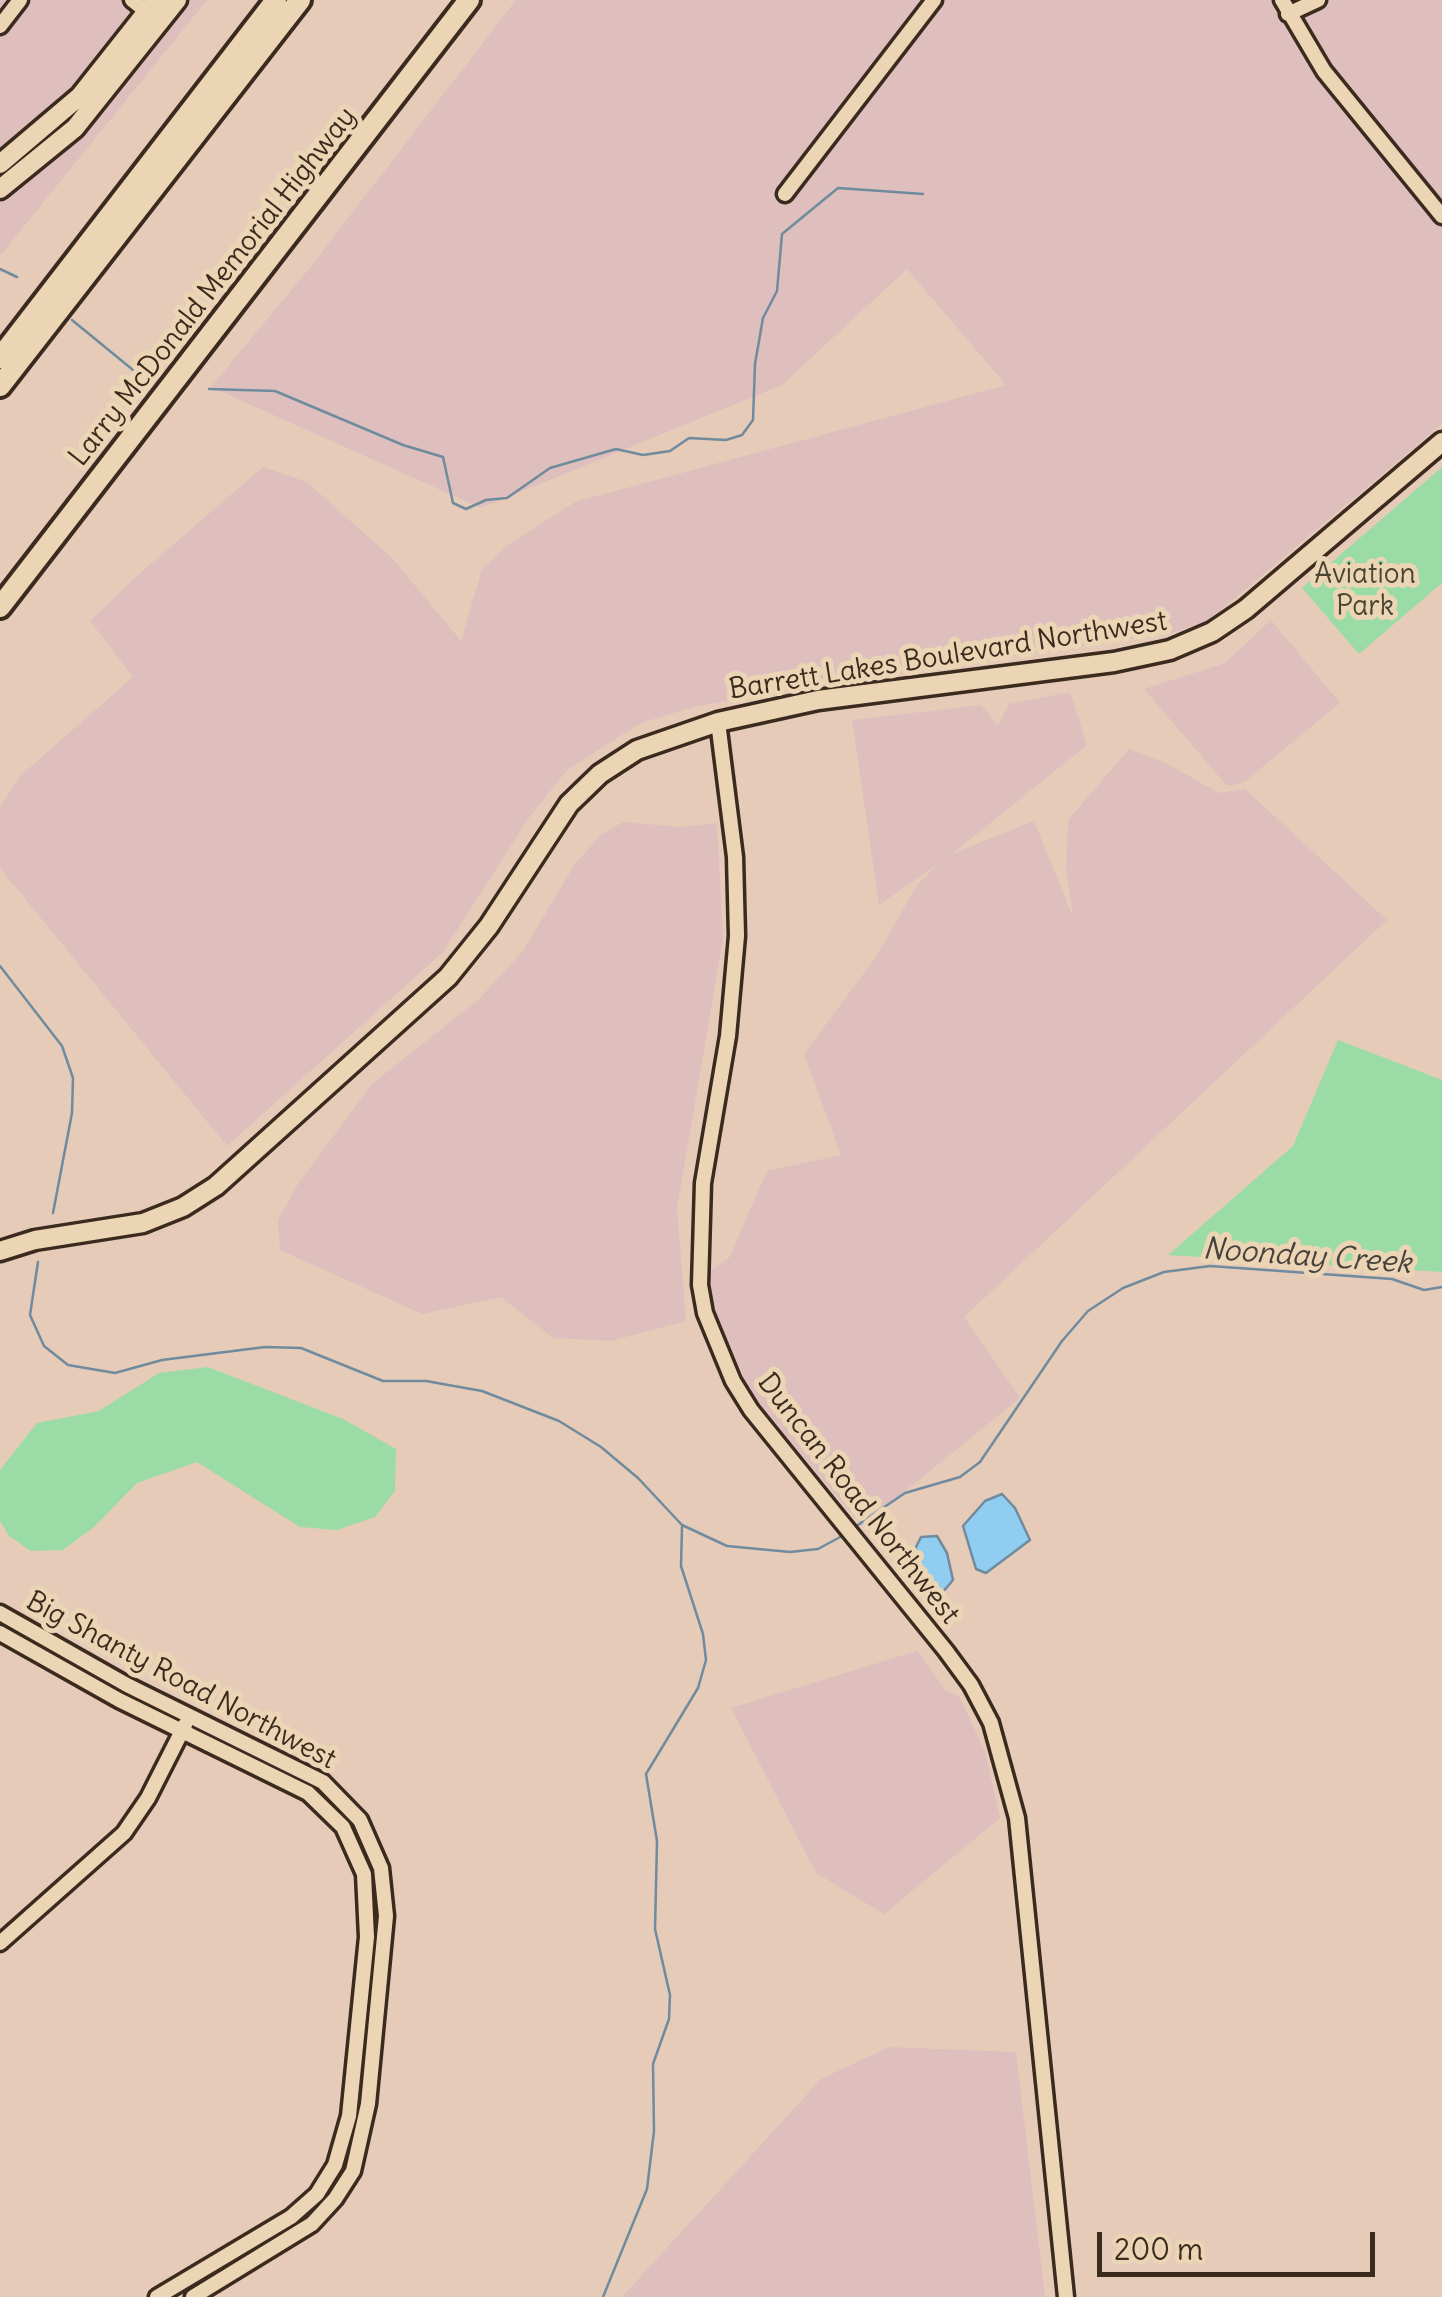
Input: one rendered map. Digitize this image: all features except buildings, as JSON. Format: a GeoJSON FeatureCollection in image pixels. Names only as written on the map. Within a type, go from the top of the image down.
{"type":"FeatureCollection","features":[{"type":"Feature","properties":{"kind":"highway"},"geometry":{"type":"LineString","coordinates":[[0,358],[276,0]]}},
{"type":"Feature","properties":{"kind":"highway"},"geometry":{"type":"LineString","coordinates":[[0,386],[300,0]]}},
{"type":"Feature","properties":{"kind":"highway","name":"Larry McDonald Memorial Highway"},"geometry":{"type":"LineString","coordinates":[[0,607],[469,0]]}},
{"type":"Feature","properties":{"kind":"main road"},"geometry":{"type":"LineString","coordinates":[[0,164],[80,96],[162,7]]}},
{"type":"Feature","properties":{"kind":"main road"},"geometry":{"type":"LineString","coordinates":[[0,189],[75,128],[162,7]]}},
{"type":"Feature","properties":{"kind":"main road","name":"Barrett Lakes Boulevard Northwest"},"geometry":{"type":"LineString","coordinates":[[0,1251],[143,1223],[206,1194],[448,977],[489,926],[558,818],[589,784],[637,750],[718,722],[837,698],[1114,662],[1188,643],[1257,601],[1442,442]]}},
{"type":"Feature","properties":{"kind":"street"},"geometry":{"type":"LineString","coordinates":[[0,26],[20,0]]}},
{"type":"Feature","properties":{"kind":"street"},"geometry":{"type":"LineString","coordinates":[[132,0],[162,7]]}},
{"type":"Feature","properties":{"kind":"street"},"geometry":{"type":"LineString","coordinates":[[786,194],[934,0]]}},
{"type":"Feature","properties":{"kind":"street"},"geometry":{"type":"LineString","coordinates":[[1318,0],[1285,7],[1336,88],[1442,216]]}},
{"type":"Feature","properties":{"kind":"street","name":"Duncan Road Northwest"},"geometry":{"type":"LineString","coordinates":[[718,722],[735,857],[737,936],[728,1036],[703,1183],[700,1285],[705,1313],[732,1381],[751,1410],[946,1651],[971,1685],[991,1723],[1018,1818],[1066,2297]]}},
{"type":"Feature","properties":{"kind":"street","name":"Big Shanty Road Northwest"},"geometry":{"type":"LineString","coordinates":[[0,1613],[189,1715],[297,1766],[335,1792],[368,1834],[382,1868],[386,1899],[367,2120],[353,2171],[335,2200],[312,2224],[193,2297]]}},
{"type":"Feature","properties":{"kind":"street","name":"Big Shanty Road Northwest"},"geometry":{"type":"LineString","coordinates":[[0,1633],[182,1731],[290,1782],[321,1803],[343,1827],[359,1857],[368,1908],[349,2116],[335,2166],[317,2194],[292,2217],[158,2297]]}},
{"type":"Feature","properties":{"kind":"street"},"geometry":{"type":"LineString","coordinates":[[0,1943],[124,1833],[148,1798],[189,1715]]}},
{"type":"Feature","properties":{"kind":"shaded area"},"geometry":{"type":"Polygon","coordinates":[[[0,0],[207,0],[0,256],[0,0]]]}},
{"type":"Feature","properties":{"kind":"shaded area"},"geometry":{"type":"Polygon","coordinates":[[[516,0],[1442,0],[1442,424],[1209,620],[1176,632],[697,706],[641,723],[567,770],[528,819],[443,952],[227,1146],[0,868],[0,807],[20,776],[133,677],[90,621],[263,467],[307,482],[393,559],[461,641],[482,569],[508,545],[575,502],[1006,385],[907,269],[782,385],[481,508],[211,387],[308,270],[516,0]]]}},
{"type":"Feature","properties":{"kind":"shaded area"},"geometry":{"type":"Polygon","coordinates":[[[1271,620],[1340,703],[1243,783],[1227,786],[1144,689],[1225,663],[1271,620]]]}},
{"type":"Feature","properties":{"kind":"shaded area"},"geometry":{"type":"Polygon","coordinates":[[[1070,692],[1087,745],[952,854],[1034,821],[1073,917],[1066,868],[1068,820],[1129,749],[1164,762],[1219,793],[1245,789],[1387,920],[964,1317],[1020,1398],[862,1526],[753,1398],[717,1315],[708,1272],[729,1258],[767,1171],[841,1155],[804,1054],[876,957],[917,885],[939,863],[879,905],[852,720],[981,705],[998,725],[1009,704],[1070,692]]]}},
{"type":"Feature","properties":{"kind":"shaded area"},"geometry":{"type":"Polygon","coordinates":[[[623,822],[680,827],[717,823],[723,939],[677,1208],[686,1321],[611,1341],[553,1338],[501,1297],[422,1314],[280,1250],[278,1220],[298,1184],[373,1083],[478,1000],[523,951],[575,864],[601,835],[623,822]]]}},
{"type":"Feature","properties":{"kind":"shaded area"},"geometry":{"type":"Polygon","coordinates":[[[917,1651],[946,1691],[959,1696],[985,1751],[1000,1818],[884,1914],[816,1873],[731,1708],[917,1651]]]}},
{"type":"Feature","properties":{"kind":"shaded area"},"geometry":{"type":"Polygon","coordinates":[[[889,2047],[1016,2052],[1045,2297],[622,2297],[821,2079],[889,2047]]]}},
{"type":"Feature","properties":{"kind":"green space","name":"Aviation Park"},"geometry":{"type":"Polygon","coordinates":[[[1442,467],[1442,583],[1359,654],[1302,588],[1442,467]]]}},
{"type":"Feature","properties":{"kind":"green space"},"geometry":{"type":"Polygon","coordinates":[[[1338,1040],[1442,1080],[1442,1272],[1168,1255],[1293,1146],[1338,1040]]]}},
{"type":"Feature","properties":{"kind":"green space"},"geometry":{"type":"Polygon","coordinates":[[[208,1367],[343,1419],[396,1449],[395,1491],[375,1517],[337,1530],[300,1527],[197,1462],[137,1483],[94,1527],[63,1550],[31,1551],[9,1536],[0,1521],[0,1470],[37,1423],[99,1411],[159,1373],[208,1367]]]}},
{"type":"Feature","properties":{"kind":"water"},"geometry":{"type":"Polygon","coordinates":[[[1002,1494],[1015,1508],[1030,1540],[986,1573],[976,1569],[963,1526],[985,1501],[1002,1494]]]}},
{"type":"Feature","properties":{"kind":"water"},"geometry":{"type":"Polygon","coordinates":[[[937,1536],[947,1553],[953,1580],[937,1599],[923,1588],[915,1549],[921,1537],[937,1536]]]}},
{"type":"Feature","properties":{"kind":"waterway"},"geometry":{"type":"LineString","coordinates":[[209,389],[275,391],[403,445],[443,457],[453,503],[466,509],[486,500],[507,498],[550,468],[616,449],[643,455],[670,451],[689,438],[726,440],[742,435],[753,420],[755,364],[763,318],[777,291],[782,234],[838,188],[923,194]]}},
{"type":"Feature","properties":{"kind":"waterway"},"geometry":{"type":"LineString","coordinates":[[0,269],[17,277]]}},
{"type":"Feature","properties":{"kind":"waterway"},"geometry":{"type":"LineString","coordinates":[[72,320],[133,370],[155,379]]}},
{"type":"Feature","properties":{"kind":"waterway","name":"Noonday Creek"},"geometry":{"type":"LineString","coordinates":[[0,966],[62,1046],[73,1078],[72,1113],[53,1213]]}},
{"type":"Feature","properties":{"kind":"waterway","name":"Noonday Creek"},"geometry":{"type":"LineString","coordinates":[[38,1262],[30,1315],[44,1346],[68,1365],[115,1373],[162,1360],[265,1347],[301,1348],[383,1381],[426,1381],[482,1391],[559,1421],[601,1447],[638,1478],[682,1525],[727,1546],[790,1552],[818,1549],[842,1536]]}},
{"type":"Feature","properties":{"kind":"waterway","name":"Noonday Creek"},"geometry":{"type":"LineString","coordinates":[[855,1527],[905,1493],[960,1477],[980,1462],[1062,1341],[1088,1311],[1123,1288],[1164,1272],[1210,1266],[1392,1279],[1424,1290],[1442,1287]]}},
{"type":"Feature","properties":{"kind":"waterway"},"geometry":{"type":"LineString","coordinates":[[603,2297],[647,2189],[654,2131],[653,2064],[669,2019],[670,1995],[655,1929],[657,1841],[646,1774],[698,1688],[706,1660],[703,1634],[681,1566],[682,1527]]}}]}
